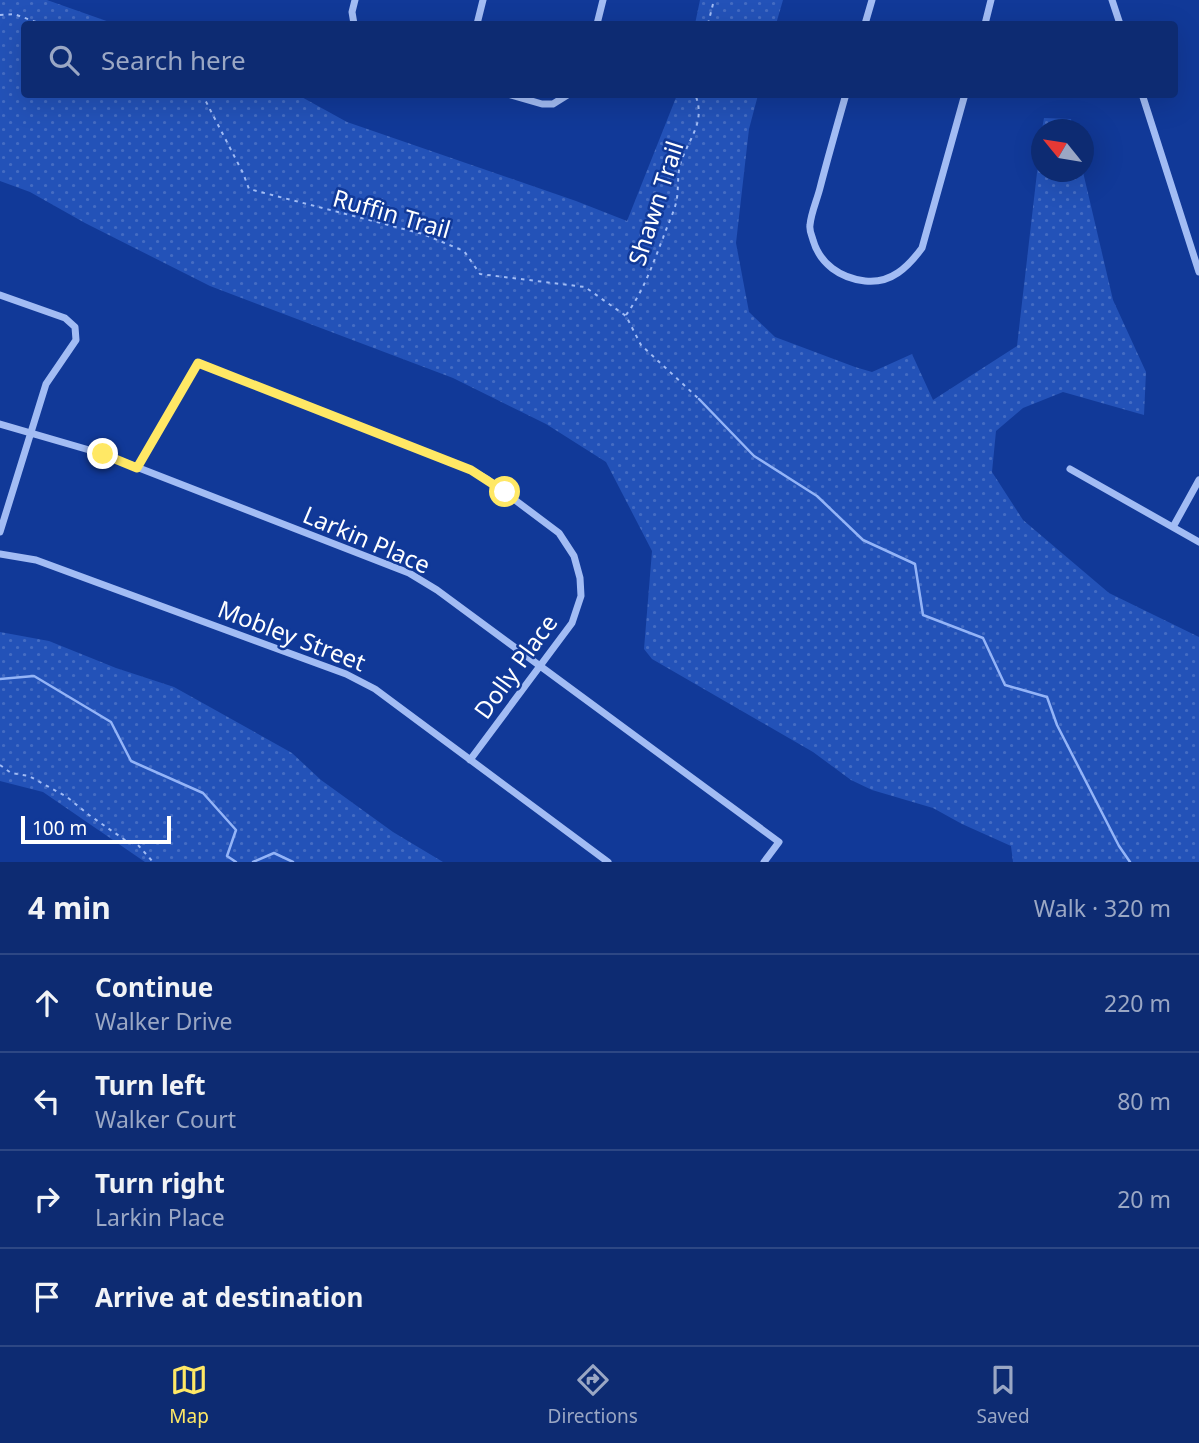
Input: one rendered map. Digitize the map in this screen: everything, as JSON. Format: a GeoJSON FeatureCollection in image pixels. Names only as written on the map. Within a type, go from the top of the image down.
{"type":"FeatureCollection","features":[{"type":"Feature","properties":{"kind":"street"},"geometry":{"type":"LineString","coordinates":[[478,21],[483,0]]}},
{"type":"Feature","properties":{"kind":"street"},"geometry":{"type":"LineString","coordinates":[[598,21],[603,0]]}},
{"type":"Feature","properties":{"kind":"street"},"geometry":{"type":"LineString","coordinates":[[866,21],[872,0]]}},
{"type":"Feature","properties":{"kind":"street"},"geometry":{"type":"LineString","coordinates":[[986,21],[991,0]]}},
{"type":"Feature","properties":{"kind":"street"},"geometry":{"type":"LineString","coordinates":[[1112,0],[1119,21]]}},
{"type":"Feature","properties":{"kind":"street"},"geometry":{"type":"LineString","coordinates":[[354,21],[352,12],[355,3]]}},
{"type":"Feature","properties":{"kind":"street"},"geometry":{"type":"LineString","coordinates":[[521,98],[541,104],[552,104],[562,98]]}},
{"type":"Feature","properties":{"kind":"street"},"geometry":{"type":"LineString","coordinates":[[845,98],[809,226],[822,260],[848,278],[866,281],[880,281],[897,274],[910,265],[922,248],[964,98]]}},
{"type":"Feature","properties":{"kind":"street"},"geometry":{"type":"LineString","coordinates":[[1143,98],[1199,272]]}},
{"type":"Feature","properties":{"kind":"street"},"geometry":{"type":"LineString","coordinates":[[0,295],[65,318],[75,327],[76,340],[46,384],[0,532]]}},
{"type":"Feature","properties":{"kind":"street","name":"Dolly Place"},"geometry":{"type":"LineString","coordinates":[[137,468],[198,363],[471,470],[559,533],[574,556],[580,578],[581,596],[572,623],[470,761]]}},
{"type":"Feature","properties":{"kind":"street","name":"Larkin Place"},"geometry":{"type":"LineString","coordinates":[[0,424],[103,454],[409,573],[437,590],[779,842],[764,862]]}},
{"type":"Feature","properties":{"kind":"street"},"geometry":{"type":"LineString","coordinates":[[1070,469],[1199,542]]}},
{"type":"Feature","properties":{"kind":"street"},"geometry":{"type":"LineString","coordinates":[[1172,527],[1199,480]]}},
{"type":"Feature","properties":{"kind":"street","name":"Mobley Street"},"geometry":{"type":"LineString","coordinates":[[0,554],[36,560],[346,674],[375,689],[608,862]]}},
{"type":"Feature","properties":{"kind":"path"},"geometry":{"type":"LineString","coordinates":[[709,21],[713,0]]}},
{"type":"Feature","properties":{"kind":"path"},"geometry":{"type":"LineString","coordinates":[[0,15],[14,14],[33,21]]}},
{"type":"Feature","properties":{"kind":"path","name":"Ruffin Trail"},"geometry":{"type":"LineString","coordinates":[[204,98],[249,189],[423,234],[464,251],[480,274],[585,287],[626,316],[641,345],[699,400]]}},
{"type":"Feature","properties":{"kind":"path","name":"Shawn Trail"},"geometry":{"type":"LineString","coordinates":[[626,316],[649,277],[676,202],[680,167],[698,119],[697,98]]}},
{"type":"Feature","properties":{"kind":"path"},"geometry":{"type":"LineString","coordinates":[[0,765],[10,773],[29,776],[67,797],[89,815],[138,845],[153,862]]}},
{"type":"Feature","properties":{"kind":"shaded area"},"geometry":{"type":"Polygon","coordinates":[[[0,0],[47,0],[106,21],[21,21],[21,98],[303,98],[347,122],[627,221],[676,98],[757,98],[749,129],[736,243],[749,312],[775,337],[872,372],[912,354],[933,400],[1017,346],[1036,182],[1085,182],[1113,300],[1146,372],[1144,415],[1063,392],[1023,408],[996,431],[992,472],[1023,520],[1109,593],[1199,637],[1199,862],[1013,862],[1011,846],[933,808],[872,790],[851,780],[813,752],[652,659],[644,649],[652,551],[606,462],[546,424],[453,378],[210,286],[30,192],[0,181],[0,0]]]}},
{"type":"Feature","properties":{"kind":"shaded area"},"geometry":{"type":"Polygon","coordinates":[[[700,0],[783,0],[777,21],[696,21],[700,0]]]}},
{"type":"Feature","properties":{"kind":"shaded area"},"geometry":{"type":"Polygon","coordinates":[[[0,632],[49,641],[116,668],[174,687],[292,753],[321,780],[393,832],[443,862],[145,862],[43,792],[0,781],[0,632]]]}},
{"type":"Feature","properties":{"kind":"waterway"},"geometry":{"type":"LineString","coordinates":[[699,399],[754,456],[817,496],[863,540],[915,564],[923,615],[983,638],[1005,685],[1047,697],[1057,725],[1119,846],[1130,862]]}},
{"type":"Feature","properties":{"kind":"waterway"},"geometry":{"type":"LineString","coordinates":[[0,679],[34,676],[111,722],[131,761],[203,793],[236,830],[227,856],[236,862]]}},
{"type":"Feature","properties":{"kind":"waterway"},"geometry":{"type":"LineString","coordinates":[[253,862],[274,853],[293,862]]}},
{"type":"Feature","properties":{"kind":"route"},"geometry":{"type":"LineString","coordinates":[[103,454],[137,468],[198,363],[471,470],[505,492]]}}]}
